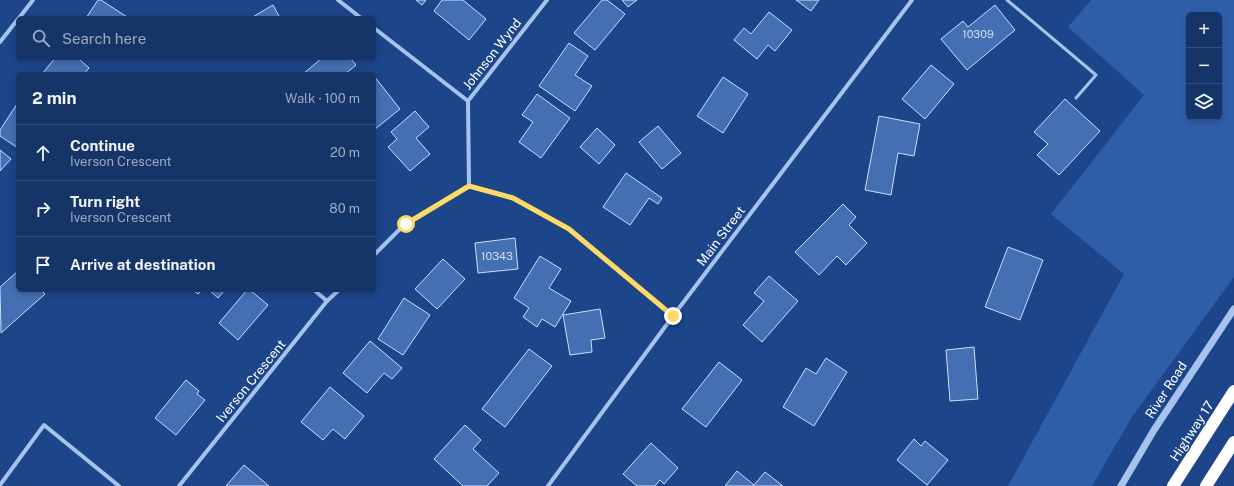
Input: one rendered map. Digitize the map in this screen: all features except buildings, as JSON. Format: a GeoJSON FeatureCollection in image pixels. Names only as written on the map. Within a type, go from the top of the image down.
{"type":"FeatureCollection","features":[{"type":"Feature","properties":{"kind":"highway","name":"Highway 17"},"geometry":{"type":"LineString","coordinates":[[1173,486],[1234,391]]}},
{"type":"Feature","properties":{"kind":"highway"},"geometry":{"type":"LineString","coordinates":[[1206,486],[1234,442]]}},
{"type":"Feature","properties":{"kind":"street"},"geometry":{"type":"LineString","coordinates":[[20,16],[33,0]]}},
{"type":"Feature","properties":{"kind":"street"},"geometry":{"type":"LineString","coordinates":[[338,0],[358,16]]}},
{"type":"Feature","properties":{"kind":"street","name":"Johnson Wynd"},"geometry":{"type":"LineString","coordinates":[[469,186],[468,101],[547,0]]}},
{"type":"Feature","properties":{"kind":"street","name":"Main Street"},"geometry":{"type":"LineString","coordinates":[[548,486],[673,316],[912,0]]}},
{"type":"Feature","properties":{"kind":"street"},"geometry":{"type":"LineString","coordinates":[[0,42],[16,22]]}},
{"type":"Feature","properties":{"kind":"street","name":"Johnson Wynd"},"geometry":{"type":"LineString","coordinates":[[376,30],[468,101]]}},
{"type":"Feature","properties":{"kind":"street"},"geometry":{"type":"LineString","coordinates":[[376,253],[406,224],[469,186],[513,198],[569,229],[673,316]]}},
{"type":"Feature","properties":{"kind":"street"},"geometry":{"type":"LineString","coordinates":[[316,292],[327,301]]}},
{"type":"Feature","properties":{"kind":"street","name":"Iverson Crescent"},"geometry":{"type":"LineString","coordinates":[[180,486],[327,301],[337,292]]}},
{"type":"Feature","properties":{"kind":"street","name":"River Road"},"geometry":{"type":"LineString","coordinates":[[1121,486],[1154,430],[1234,309]]}},
{"type":"Feature","properties":{"kind":"street"},"geometry":{"type":"LineString","coordinates":[[0,485],[44,425],[119,486]]}},
{"type":"Feature","properties":{"kind":"lane"},"geometry":{"type":"LineString","coordinates":[[1007,0],[1096,75],[1076,98]]}},
{"type":"Feature","properties":{"kind":"shaded area"},"geometry":{"type":"Polygon","coordinates":[[[1091,0],[1234,0],[1234,277],[1132,417],[1092,486],[1008,486],[1124,274],[1051,214],[1144,95],[1068,27],[1091,0]]]}},
{"type":"Feature","properties":{"kind":"route"},"geometry":{"type":"LineString","coordinates":[[406,224],[469,186],[513,198],[569,229],[673,316]]}}]}
